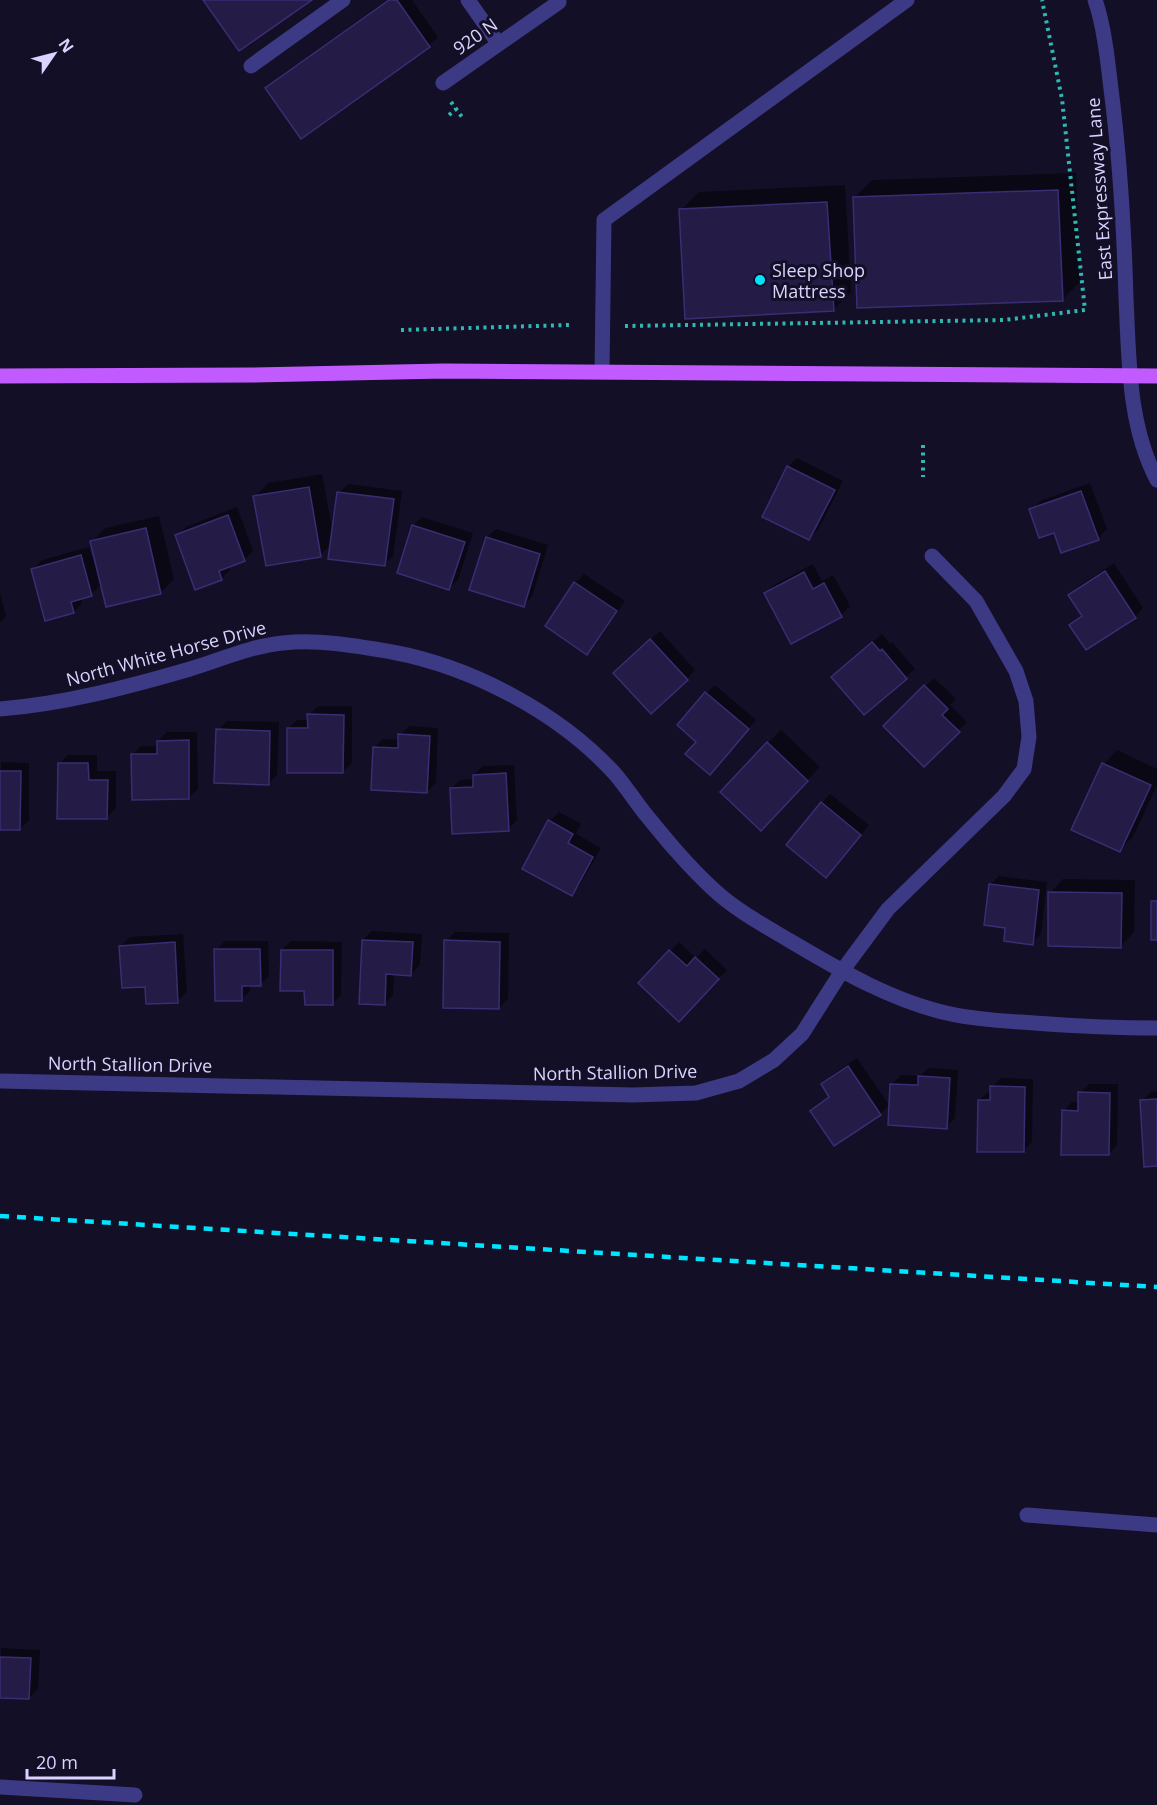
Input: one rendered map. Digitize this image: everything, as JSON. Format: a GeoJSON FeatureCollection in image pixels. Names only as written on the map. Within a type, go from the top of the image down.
{"type":"FeatureCollection","features":[{"type":"Feature","properties":{"kind":"main road"},"geometry":{"type":"LineString","coordinates":[[0,376],[254,375],[444,371],[1157,376]]}},
{"type":"Feature","properties":{"kind":"street"},"geometry":{"type":"LineString","coordinates":[[251,66],[343,0]]}},
{"type":"Feature","properties":{"kind":"street"},"geometry":{"type":"LineString","coordinates":[[468,0],[498,43]]}},
{"type":"Feature","properties":{"kind":"street"},"geometry":{"type":"LineString","coordinates":[[602,372],[604,220],[907,0]]}},
{"type":"Feature","properties":{"kind":"street","name":"East Expressway Lane"},"geometry":{"type":"LineString","coordinates":[[1095,0],[1108,66],[1123,198],[1129,377],[1140,433],[1150,466],[1157,480]]}},
{"type":"Feature","properties":{"kind":"street","name":"920 N"},"geometry":{"type":"LineString","coordinates":[[443,83],[559,2]]}},
{"type":"Feature","properties":{"kind":"street","name":"North Stallion Drive"},"geometry":{"type":"LineString","coordinates":[[0,1081],[633,1095],[696,1093],[739,1081],[774,1060],[802,1034],[842,971],[888,909],[1004,796],[1024,769],[1029,737],[1026,701],[1016,671],[976,601],[932,556]]}},
{"type":"Feature","properties":{"kind":"street","name":"North White Horse Drive"},"geometry":{"type":"LineString","coordinates":[[0,709],[106,692],[194,668],[255,648],[283,643],[319,642],[357,646],[397,653],[441,665],[482,680],[515,696],[584,744],[615,774],[679,855],[715,891],[753,919],[842,971],[913,1003],[950,1014],[1105,1028],[1157,1028]]}},
{"type":"Feature","properties":{"kind":"street"},"geometry":{"type":"LineString","coordinates":[[1027,1515],[1157,1525]]}},
{"type":"Feature","properties":{"kind":"street"},"geometry":{"type":"LineString","coordinates":[[0,1787],[135,1795]]}},
{"type":"Feature","properties":{"kind":"path"},"geometry":{"type":"LineString","coordinates":[[625,326],[1004,320],[1085,310],[1062,99],[1042,0]]}},
{"type":"Feature","properties":{"kind":"path"},"geometry":{"type":"LineString","coordinates":[[448,99],[462,117]]}},
{"type":"Feature","properties":{"kind":"path"},"geometry":{"type":"LineString","coordinates":[[448,115],[456,109]]}},
{"type":"Feature","properties":{"kind":"path"},"geometry":{"type":"LineString","coordinates":[[401,330],[569,325]]}},
{"type":"Feature","properties":{"kind":"path"},"geometry":{"type":"LineString","coordinates":[[923,445],[923,477]]}},
{"type":"Feature","properties":{"kind":"building"},"geometry":{"type":"Polygon","coordinates":[[[203,0],[312,0],[239,51],[203,0]]]}},
{"type":"Feature","properties":{"kind":"building"},"geometry":{"type":"Polygon","coordinates":[[[389,0],[397,0],[430,47],[301,139],[265,88],[389,0]]]}},
{"type":"Feature","properties":{"kind":"building"},"geometry":{"type":"Polygon","coordinates":[[[1058,190],[1063,301],[857,308],[853,197],[1058,190]]]}},
{"type":"Feature","properties":{"kind":"building"},"geometry":{"type":"Polygon","coordinates":[[[827,202],[834,311],[685,319],[679,209],[827,202]]]}},
{"type":"Feature","properties":{"kind":"building"},"geometry":{"type":"Polygon","coordinates":[[[787,466],[835,490],[809,540],[762,517],[787,466]]]}},
{"type":"Feature","properties":{"kind":"building"},"geometry":{"type":"Polygon","coordinates":[[[309,487],[321,557],[266,566],[253,496],[309,487]]]}},
{"type":"Feature","properties":{"kind":"building"},"geometry":{"type":"Polygon","coordinates":[[[1081,491],[1099,540],[1061,553],[1054,533],[1039,538],[1029,509],[1081,491]]]}},
{"type":"Feature","properties":{"kind":"building"},"geometry":{"type":"Polygon","coordinates":[[[337,492],[394,499],[385,566],[328,559],[337,492]]]}},
{"type":"Feature","properties":{"kind":"building"},"geometry":{"type":"Polygon","coordinates":[[[228,515],[245,561],[219,571],[222,580],[195,590],[175,535],[228,515]]]}},
{"type":"Feature","properties":{"kind":"building"},"geometry":{"type":"Polygon","coordinates":[[[412,525],[465,542],[449,590],[397,573],[412,525]]]}},
{"type":"Feature","properties":{"kind":"building"},"geometry":{"type":"Polygon","coordinates":[[[146,528],[161,594],[106,607],[90,541],[146,528]]]}},
{"type":"Feature","properties":{"kind":"building"},"geometry":{"type":"Polygon","coordinates":[[[486,537],[540,554],[524,607],[469,590],[486,537]]]}},
{"type":"Feature","properties":{"kind":"building"},"geometry":{"type":"Polygon","coordinates":[[[81,555],[92,596],[71,602],[74,613],[45,621],[31,569],[81,555]]]}},
{"type":"Feature","properties":{"kind":"building"},"geometry":{"type":"Polygon","coordinates":[[[1105,571],[1136,618],[1086,650],[1069,625],[1082,616],[1068,595],[1105,571]]]}},
{"type":"Feature","properties":{"kind":"building"},"geometry":{"type":"Polygon","coordinates":[[[804,572],[813,589],[824,583],[842,617],[791,644],[764,593],[804,572]]]}},
{"type":"Feature","properties":{"kind":"building"},"geometry":{"type":"Polygon","coordinates":[[[574,582],[617,611],[587,655],[545,626],[574,582]]]}},
{"type":"Feature","properties":{"kind":"building"},"geometry":{"type":"Polygon","coordinates":[[[650,639],[688,680],[651,714],[613,673],[650,639]]]}},
{"type":"Feature","properties":{"kind":"building"},"geometry":{"type":"Polygon","coordinates":[[[872,642],[880,651],[882,649],[907,679],[864,715],[831,677],[872,642]]]}},
{"type":"Feature","properties":{"kind":"building"},"geometry":{"type":"Polygon","coordinates":[[[924,685],[948,709],[942,715],[960,732],[924,767],[883,726],[924,685]]]}},
{"type":"Feature","properties":{"kind":"building"},"geometry":{"type":"Polygon","coordinates":[[[705,692],[749,729],[710,775],[685,754],[696,742],[677,725],[705,692]]]}},
{"type":"Feature","properties":{"kind":"building"},"geometry":{"type":"Polygon","coordinates":[[[307,714],[344,715],[343,773],[287,773],[287,728],[308,728],[307,714]]]}},
{"type":"Feature","properties":{"kind":"building"},"geometry":{"type":"Polygon","coordinates":[[[216,729],[270,731],[269,785],[214,783],[216,729]]]}},
{"type":"Feature","properties":{"kind":"building"},"geometry":{"type":"Polygon","coordinates":[[[398,734],[430,736],[427,793],[371,790],[373,747],[398,748],[398,734]]]}},
{"type":"Feature","properties":{"kind":"building"},"geometry":{"type":"Polygon","coordinates":[[[189,740],[189,799],[132,800],[131,754],[157,754],[157,741],[189,740]]]}},
{"type":"Feature","properties":{"kind":"building"},"geometry":{"type":"Polygon","coordinates":[[[767,742],[808,781],[761,831],[720,792],[767,742]]]}},
{"type":"Feature","properties":{"kind":"building"},"geometry":{"type":"Polygon","coordinates":[[[58,763],[88,763],[89,780],[108,780],[107,819],[57,819],[58,763]]]}},
{"type":"Feature","properties":{"kind":"building"},"geometry":{"type":"Polygon","coordinates":[[[1102,763],[1151,785],[1120,852],[1071,830],[1102,763]]]}},
{"type":"Feature","properties":{"kind":"building"},"geometry":{"type":"Polygon","coordinates":[[[0,771],[21,771],[20,830],[0,830],[0,771]]]}},
{"type":"Feature","properties":{"kind":"building"},"geometry":{"type":"Polygon","coordinates":[[[506,773],[509,831],[452,834],[450,788],[473,787],[473,775],[506,773]]]}},
{"type":"Feature","properties":{"kind":"building"},"geometry":{"type":"Polygon","coordinates":[[[821,802],[861,835],[826,878],[786,845],[821,802]]]}},
{"type":"Feature","properties":{"kind":"building"},"geometry":{"type":"Polygon","coordinates":[[[548,820],[573,834],[568,843],[593,857],[572,896],[522,869],[548,820]]]}},
{"type":"Feature","properties":{"kind":"building"},"geometry":{"type":"Polygon","coordinates":[[[989,884],[1039,890],[1033,945],[1004,941],[1005,928],[984,925],[989,884]]]}},
{"type":"Feature","properties":{"kind":"building"},"geometry":{"type":"Polygon","coordinates":[[[1048,892],[1122,893],[1121,948],[1048,946],[1048,892]]]}},
{"type":"Feature","properties":{"kind":"building"},"geometry":{"type":"Polygon","coordinates":[[[1151,901],[1157,901],[1157,940],[1151,940],[1151,901]]]}},
{"type":"Feature","properties":{"kind":"building"},"geometry":{"type":"Polygon","coordinates":[[[362,940],[413,942],[411,976],[386,974],[385,1005],[359,1004],[362,940]]]}},
{"type":"Feature","properties":{"kind":"building"},"geometry":{"type":"Polygon","coordinates":[[[444,940],[500,942],[499,1009],[443,1008],[444,940]]]}},
{"type":"Feature","properties":{"kind":"building"},"geometry":{"type":"Polygon","coordinates":[[[175,942],[178,1003],[146,1004],[145,987],[122,988],[119,946],[175,942]]]}},
{"type":"Feature","properties":{"kind":"building"},"geometry":{"type":"Polygon","coordinates":[[[214,949],[260,949],[261,986],[242,986],[242,1001],[215,1001],[214,949]]]}},
{"type":"Feature","properties":{"kind":"building"},"geometry":{"type":"Polygon","coordinates":[[[281,950],[333,950],[333,1005],[305,1005],[304,991],[280,991],[281,950]]]}},
{"type":"Feature","properties":{"kind":"building"},"geometry":{"type":"Polygon","coordinates":[[[669,950],[687,966],[695,957],[719,979],[679,1022],[638,983],[669,950]]]}},
{"type":"Feature","properties":{"kind":"building"},"geometry":{"type":"Polygon","coordinates":[[[848,1066],[881,1115],[834,1146],[810,1111],[829,1097],[821,1084],[848,1066]]]}},
{"type":"Feature","properties":{"kind":"building"},"geometry":{"type":"Polygon","coordinates":[[[918,1076],[950,1078],[947,1129],[888,1125],[890,1084],[918,1085],[918,1076]]]}},
{"type":"Feature","properties":{"kind":"building"},"geometry":{"type":"Polygon","coordinates":[[[990,1086],[1025,1087],[1024,1152],[977,1152],[978,1100],[990,1100],[990,1086]]]}},
{"type":"Feature","properties":{"kind":"building"},"geometry":{"type":"Polygon","coordinates":[[[1078,1092],[1110,1093],[1109,1155],[1061,1155],[1062,1110],[1078,1111],[1078,1092]]]}},
{"type":"Feature","properties":{"kind":"building"},"geometry":{"type":"Polygon","coordinates":[[[1157,1099],[1157,1166],[1144,1167],[1140,1100],[1157,1099]]]}},
{"type":"Feature","properties":{"kind":"building"},"geometry":{"type":"Polygon","coordinates":[[[0,1657],[31,1658],[29,1699],[0,1698],[0,1657]]]}},
{"type":"Feature","properties":{"kind":"railway"},"geometry":{"type":"LineString","coordinates":[[0,1216],[1157,1287]]}},
{"type":"Feature","properties":{"kind":"place","name":"Sleep Shop Mattress"},"geometry":{"type":"Point","coordinates":[760,280]}}]}
